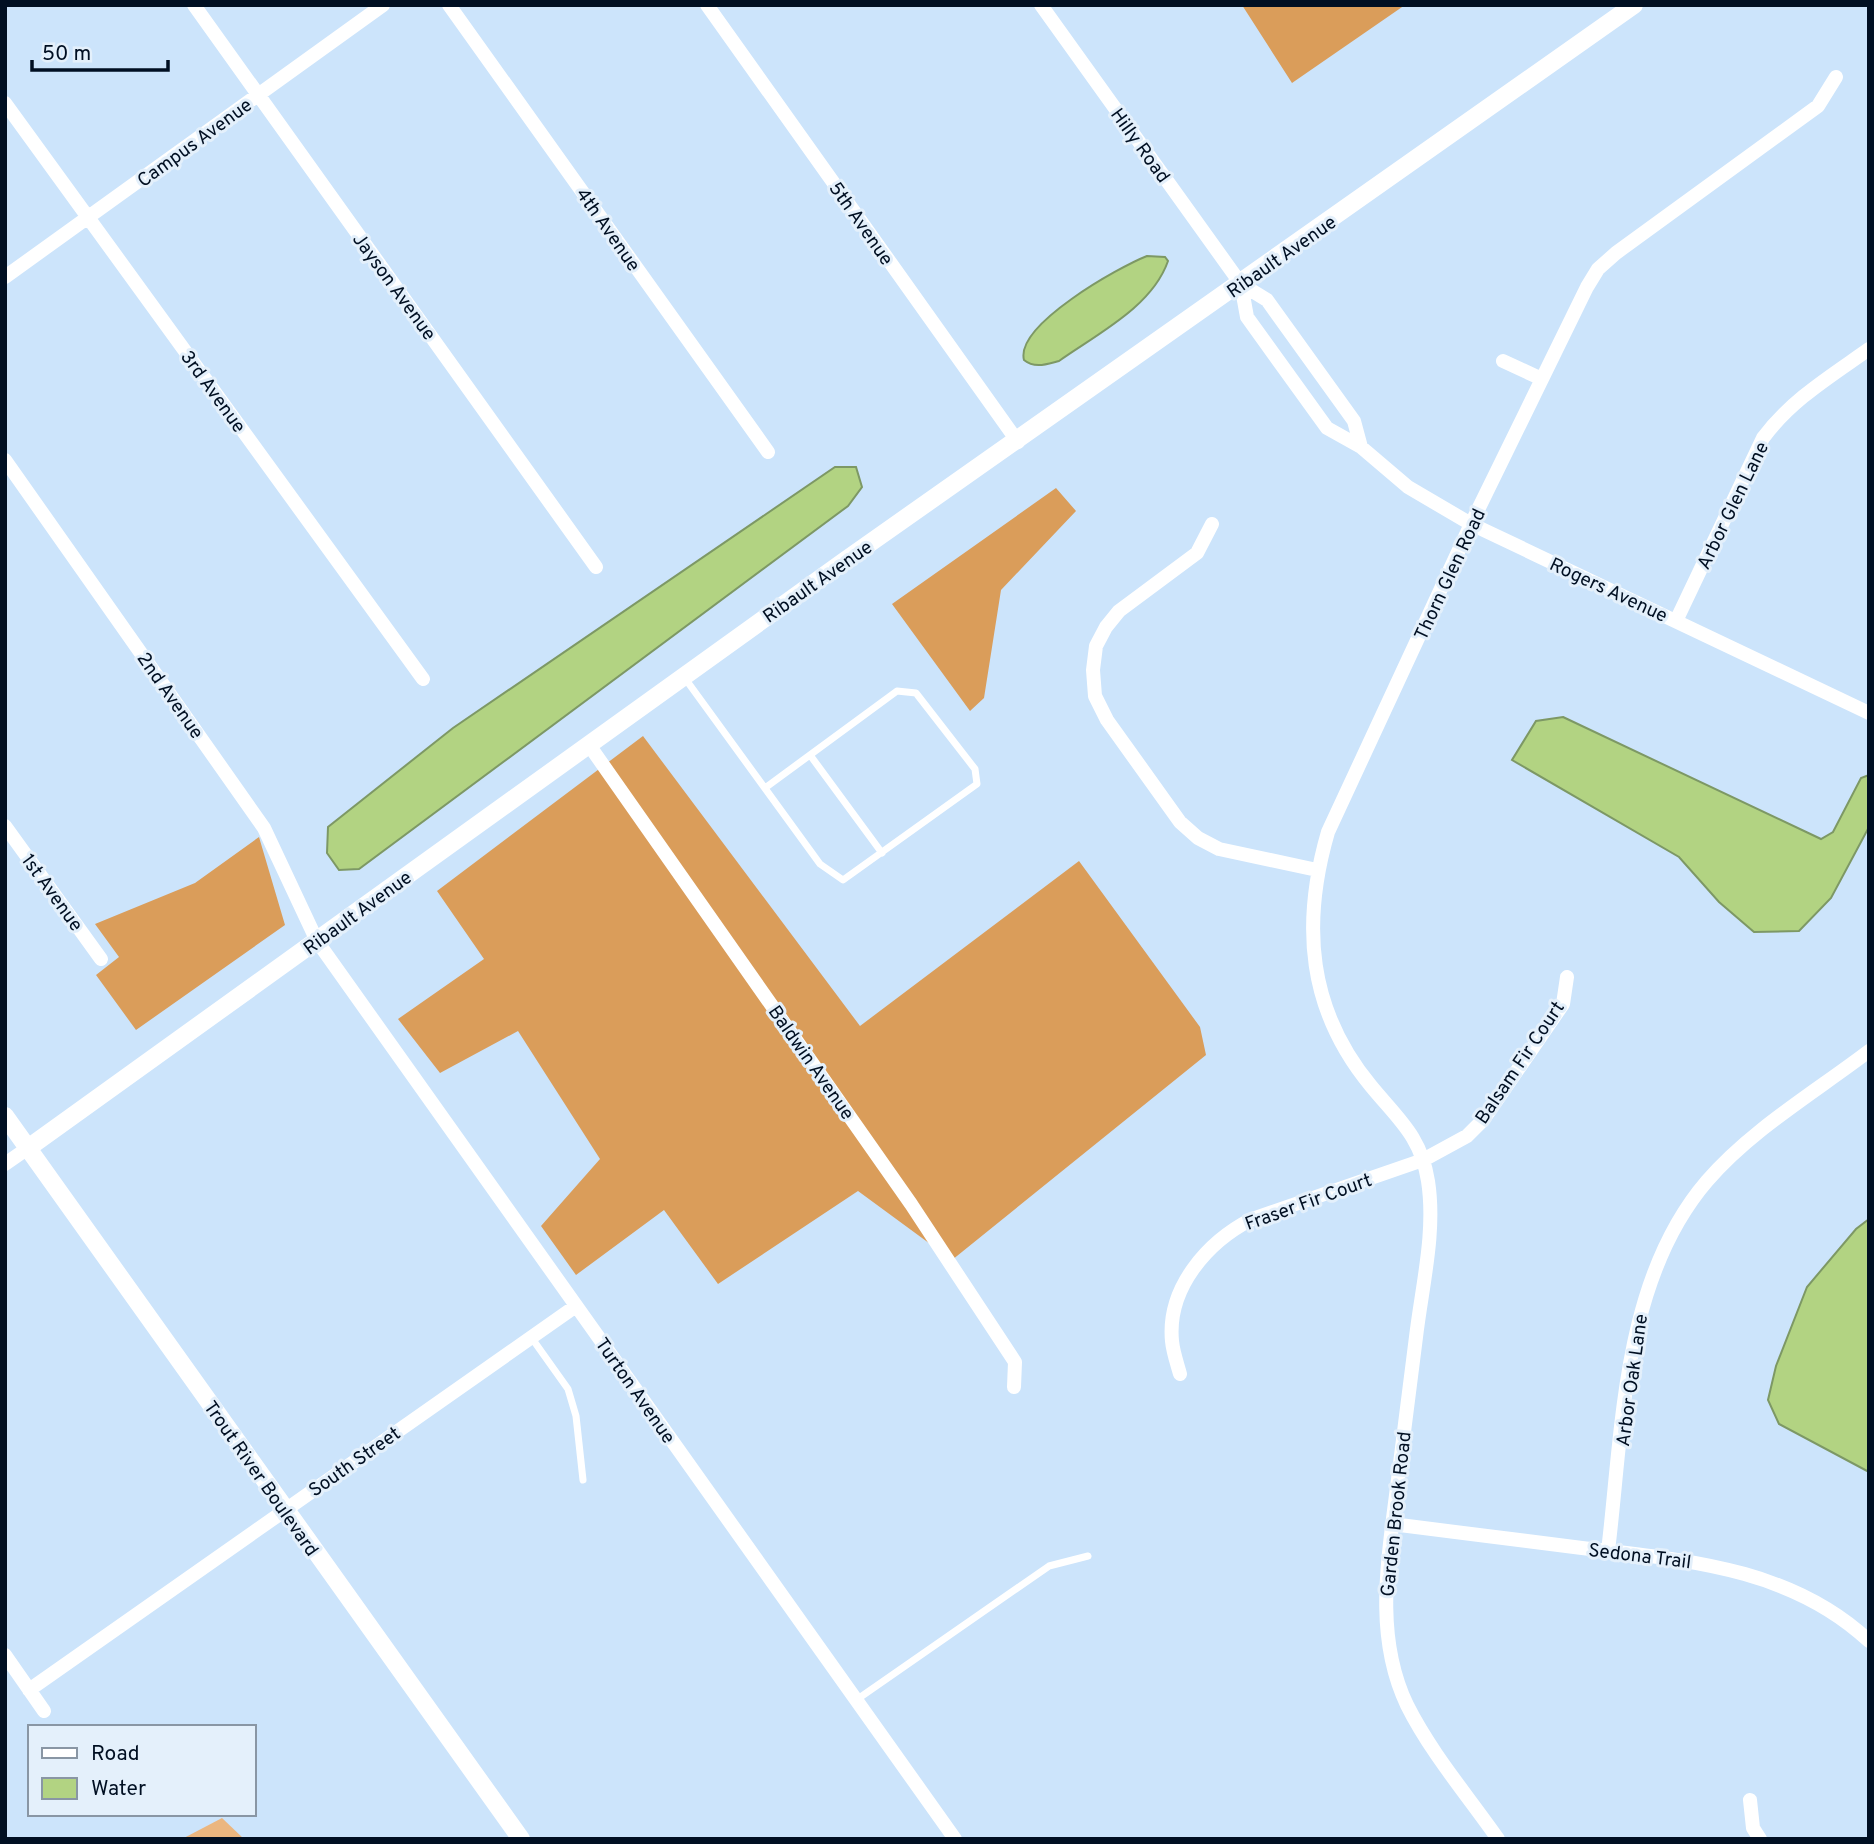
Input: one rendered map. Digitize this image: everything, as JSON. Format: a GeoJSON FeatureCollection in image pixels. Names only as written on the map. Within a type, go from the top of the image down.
{"type":"FeatureCollection","features":[{"type":"Feature","properties":{"kind":"street","name":"Jayson Avenue"},"geometry":{"type":"LineString","coordinates":[[194,5],[596,567]]}},
{"type":"Feature","properties":{"kind":"street","name":"Campus Avenue"},"geometry":{"type":"LineString","coordinates":[[5,277],[383,5]]}},
{"type":"Feature","properties":{"kind":"street","name":"4th Avenue"},"geometry":{"type":"LineString","coordinates":[[449,5],[768,452]]}},
{"type":"Feature","properties":{"kind":"street","name":"5th Avenue"},"geometry":{"type":"LineString","coordinates":[[707,5],[1017,442]]}},
{"type":"Feature","properties":{"kind":"street","name":"Hilly Road"},"geometry":{"type":"LineString","coordinates":[[1041,5],[1241,284]]}},
{"type":"Feature","properties":{"kind":"street","name":"Ribault Avenue"},"geometry":{"type":"LineString","coordinates":[[5,1164],[684,676],[1634,5]]}},
{"type":"Feature","properties":{"kind":"street","name":"Thorn Glen Road"},"geometry":{"type":"LineString","coordinates":[[1423,1160],[1404,1121],[1359,1071],[1334,1030],[1318,984],[1311,937],[1317,870],[1328,832],[1471,524],[1598,269],[1616,253],[1818,106],[1836,77]]}},
{"type":"Feature","properties":{"kind":"street","name":"3rd Avenue"},"geometry":{"type":"LineString","coordinates":[[5,103],[423,679]]}},
{"type":"Feature","properties":{"kind":"street","name":"Rogers Avenue"},"geometry":{"type":"LineString","coordinates":[[1241,284],[1247,317],[1327,428],[1361,447],[1408,487],[1471,524],[1869,713]]}},
{"type":"Feature","properties":{"kind":"street","name":"Rogers Avenue"},"geometry":{"type":"LineString","coordinates":[[1241,284],[1267,300],[1354,421],[1361,447]]}},
{"type":"Feature","properties":{"kind":"street","name":"Arbor Glen Lane"},"geometry":{"type":"LineString","coordinates":[[1676,621],[1763,438],[1779,417],[1799,399],[1869,349]]}},
{"type":"Feature","properties":{"kind":"street"},"geometry":{"type":"LineString","coordinates":[[1503,361],[1542,379]]}},
{"type":"Feature","properties":{"kind":"street","name":"2nd Avenue"},"geometry":{"type":"LineString","coordinates":[[5,460],[264,828],[317,941]]}},
{"type":"Feature","properties":{"kind":"street"},"geometry":{"type":"LineString","coordinates":[[1212,524],[1197,553],[1119,611],[1106,627],[1096,646],[1093,670],[1095,696],[1107,720],[1172,811],[1198,838],[1219,849],[1317,870]]}},
{"type":"Feature","properties":{"kind":"street","name":"Baldwin Avenue"},"geometry":{"type":"LineString","coordinates":[[589,745],[911,1204],[1015,1362],[1014,1387]]}},
{"type":"Feature","properties":{"kind":"street","name":"1st Avenue"},"geometry":{"type":"LineString","coordinates":[[5,826],[101,959]]}},
{"type":"Feature","properties":{"kind":"street","name":"Turton Avenue"},"geometry":{"type":"LineString","coordinates":[[317,941],[955,1839]]}},
{"type":"Feature","properties":{"kind":"street","name":"Balsam Fir Court"},"geometry":{"type":"LineString","coordinates":[[1423,1160],[1467,1136],[1483,1120],[1563,1004],[1567,976]]}},
{"type":"Feature","properties":{"kind":"street","name":"Arbor Oak Lane"},"geometry":{"type":"LineString","coordinates":[[1608,1551],[1635,1333],[1650,1276],[1678,1222],[1707,1181],[1751,1139],[1869,1052]]}},
{"type":"Feature","properties":{"kind":"street","name":"Trout River Boulevard"},"geometry":{"type":"LineString","coordinates":[[5,1116],[521,1839]]}},
{"type":"Feature","properties":{"kind":"street","name":"Fraser Fir Court"},"geometry":{"type":"LineString","coordinates":[[1180,1374],[1172,1341],[1175,1307],[1188,1275],[1207,1249],[1231,1230],[1252,1219],[1423,1160]]}},
{"type":"Feature","properties":{"kind":"street","name":"Garden Brook Road"},"geometry":{"type":"LineString","coordinates":[[1423,1160],[1431,1215],[1392,1524],[1385,1598],[1386,1634],[1394,1668],[1407,1704],[1425,1736],[1499,1839]]}},
{"type":"Feature","properties":{"kind":"street","name":"South Street"},"geometry":{"type":"LineString","coordinates":[[29,1690],[576,1306]]}},
{"type":"Feature","properties":{"kind":"street","name":"Sedona Trail"},"geometry":{"type":"LineString","coordinates":[[1392,1524],[1708,1563],[1786,1587],[1826,1609],[1869,1641]]}},
{"type":"Feature","properties":{"kind":"street"},"geometry":{"type":"LineString","coordinates":[[5,1656],[44,1711]]}},
{"type":"Feature","properties":{"kind":"street"},"geometry":{"type":"LineString","coordinates":[[1750,1800],[1753,1828],[1760,1839]]}},
{"type":"Feature","properties":{"kind":"lane"},"geometry":{"type":"LineString","coordinates":[[684,676],[765,788],[820,864],[843,880],[963,798],[977,784],[975,769],[916,693],[897,691],[765,788]]}},
{"type":"Feature","properties":{"kind":"lane"},"geometry":{"type":"LineString","coordinates":[[810,755],[882,853]]}},
{"type":"Feature","properties":{"kind":"lane"},"geometry":{"type":"LineString","coordinates":[[531,1336],[568,1389],[576,1416],[583,1480]]}},
{"type":"Feature","properties":{"kind":"lane"},"geometry":{"type":"LineString","coordinates":[[856,1700],[1049,1566],[1088,1556]]}},
{"type":"Feature","properties":{"kind":"shaded area"},"geometry":{"type":"Polygon","coordinates":[[[1242,5],[1405,5],[1292,83],[1242,5]]]}},
{"type":"Feature","properties":{"kind":"shaded area"},"geometry":{"type":"Polygon","coordinates":[[[1056,488],[1076,511],[1001,590],[984,698],[970,711],[892,604],[1056,488]]]}},
{"type":"Feature","properties":{"kind":"shaded area"},"geometry":{"type":"Polygon","coordinates":[[[643,736],[860,1026],[1079,861],[1200,1027],[1206,1055],[952,1260],[858,1191],[718,1284],[664,1210],[576,1275],[541,1226],[600,1159],[518,1031],[440,1073],[398,1019],[484,959],[437,891],[643,736]]]}},
{"type":"Feature","properties":{"kind":"shaded area"},"geometry":{"type":"Polygon","coordinates":[[[259,837],[285,925],[136,1030],[96,975],[119,957],[95,924],[195,883],[259,837]]]}},
{"type":"Feature","properties":{"kind":"shaded area"},"geometry":{"type":"Polygon","coordinates":[[[222,1818],[244,1839],[182,1839],[222,1818]]]}},
{"type":"Feature","properties":{"kind":"water"},"geometry":{"type":"Polygon","coordinates":[[[1147,256],[1165,257],[1168,261],[1150,292],[1137,306],[1059,361],[1037,365],[1024,360],[1026,346],[1035,331],[1052,315],[1093,285],[1147,256]]]}},
{"type":"Feature","properties":{"kind":"water"},"geometry":{"type":"Polygon","coordinates":[[[835,467],[856,467],[862,487],[848,506],[359,869],[339,870],[327,853],[328,827],[453,728],[835,467]]]}},
{"type":"Feature","properties":{"kind":"water"},"geometry":{"type":"Polygon","coordinates":[[[1563,717],[1821,839],[1833,832],[1861,778],[1869,775],[1869,827],[1831,898],[1799,931],[1754,932],[1719,902],[1679,857],[1512,760],[1536,721],[1563,717]]]}},
{"type":"Feature","properties":{"kind":"water"},"geometry":{"type":"Polygon","coordinates":[[[1869,1219],[1869,1472],[1779,1424],[1768,1400],[1776,1366],[1807,1287],[1856,1229],[1869,1219]]]}}]}
